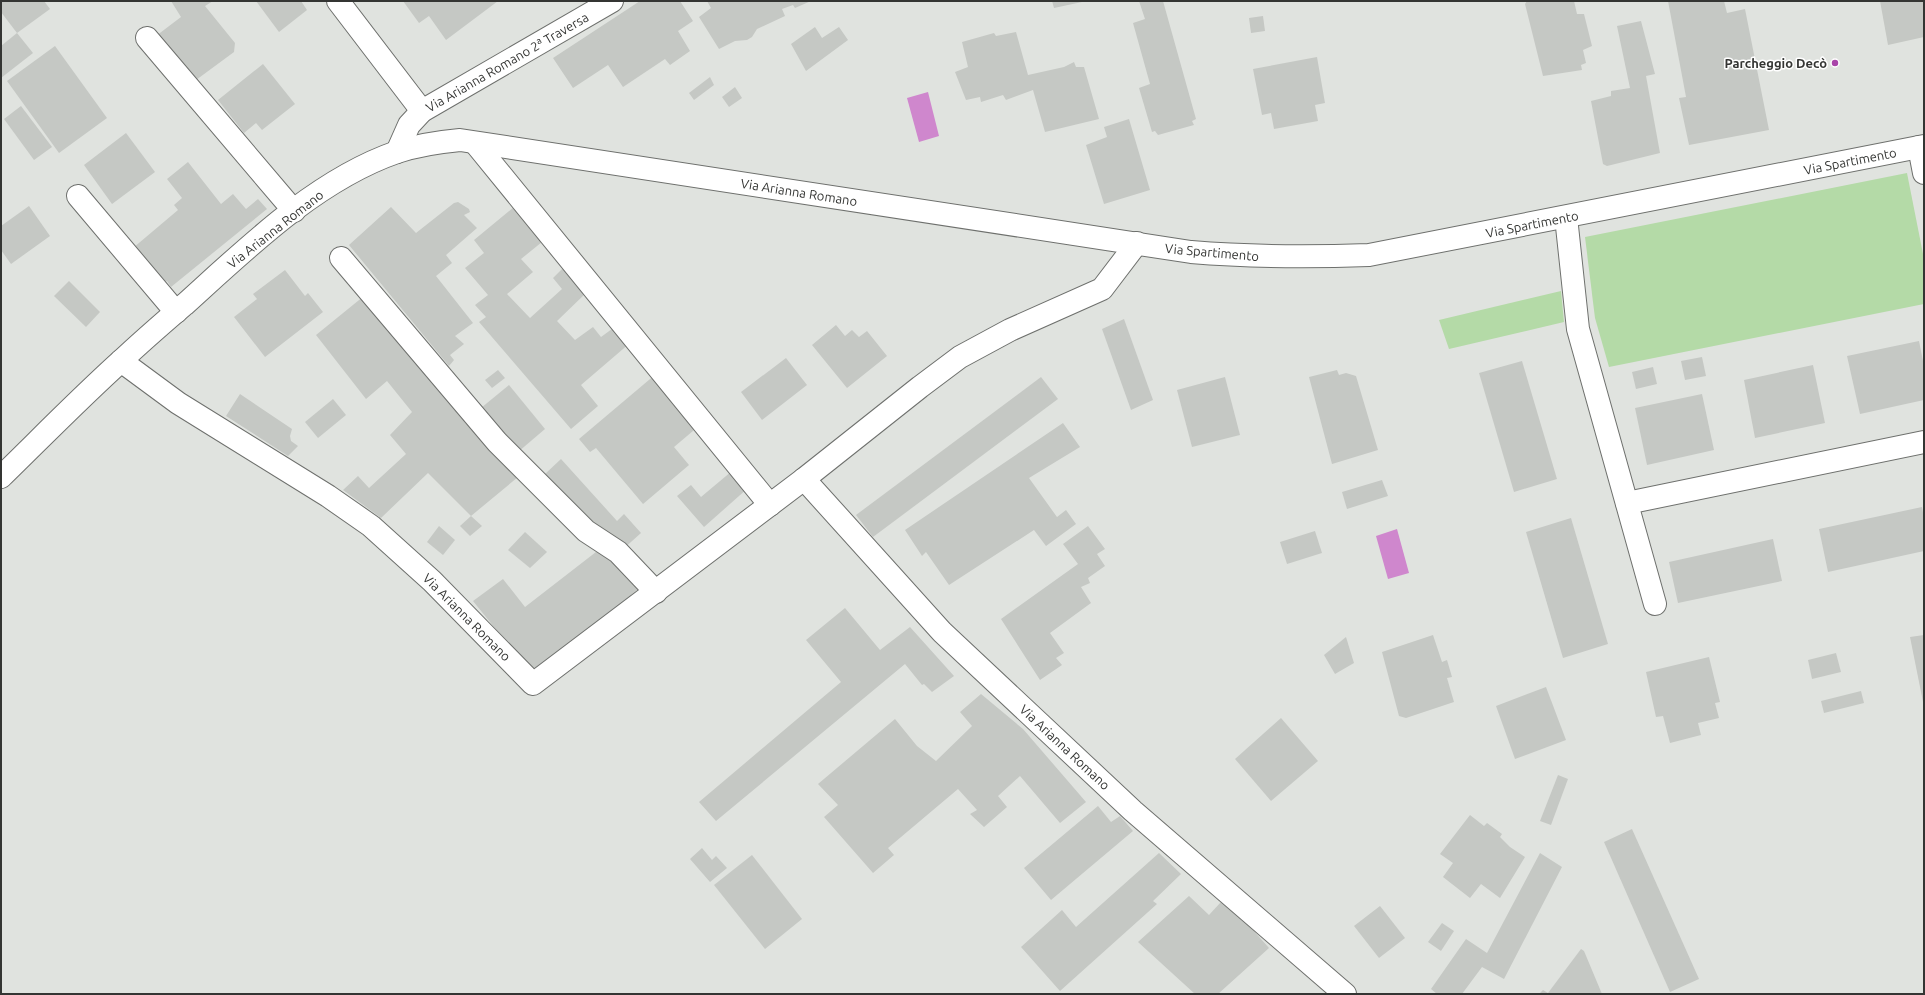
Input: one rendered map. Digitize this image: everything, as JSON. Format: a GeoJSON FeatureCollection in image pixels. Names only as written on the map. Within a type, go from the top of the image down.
{"type":"FeatureCollection","features":[{"type":"Feature","properties":{"kind":"street"},"geometry":{"type":"LineString","coordinates":[[338,1],[422,111]]}},
{"type":"Feature","properties":{"kind":"street","name":"Via Arianna Romano 2ª Traversa"},"geometry":{"type":"LineString","coordinates":[[397,152],[409,125],[422,111],[612,1]]}},
{"type":"Feature","properties":{"kind":"street"},"geometry":{"type":"LineString","coordinates":[[147,38],[294,210]]}},
{"type":"Feature","properties":{"kind":"street","name":"Via Arianna Romano"},"geometry":{"type":"LineString","coordinates":[[1,477],[121,361],[246,249],[294,210],[324,189],[365,166],[397,152],[433,143],[460,140],[1137,243],[1102,289],[1010,330],[960,357],[920,387],[804,480],[533,684],[432,581],[371,526],[328,496],[178,403],[121,361]]}},
{"type":"Feature","properties":{"kind":"street"},"geometry":{"type":"LineString","coordinates":[[476,143],[770,505]]}},
{"type":"Feature","properties":{"kind":"street"},"geometry":{"type":"LineString","coordinates":[[1921,147],[1924,173]]}},
{"type":"Feature","properties":{"kind":"street","name":"Via Spartimento"},"geometry":{"type":"LineString","coordinates":[[1137,243],[1191,252],[1246,256],[1369,255],[1921,147]]}},
{"type":"Feature","properties":{"kind":"street"},"geometry":{"type":"LineString","coordinates":[[78,196],[176,312]]}},
{"type":"Feature","properties":{"kind":"street"},"geometry":{"type":"LineString","coordinates":[[1566,217],[1578,329],[1655,604]]}},
{"type":"Feature","properties":{"kind":"street"},"geometry":{"type":"LineString","coordinates":[[341,258],[497,442],[586,531],[618,552],[656,592]]}},
{"type":"Feature","properties":{"kind":"street"},"geometry":{"type":"LineString","coordinates":[[1627,503],[1924,442]]}},
{"type":"Feature","properties":{"kind":"street","name":"Via Arianna Romano"},"geometry":{"type":"LineString","coordinates":[[804,480],[942,632],[1133,811],[1345,994]]}},
{"type":"Feature","properties":{"kind":"green space"},"geometry":{"type":"Polygon","coordinates":[[[1907,173],[1924,259],[1924,304],[1609,367],[1595,318],[1585,237],[1907,173]]]}},
{"type":"Feature","properties":{"kind":"green space"},"geometry":{"type":"Polygon","coordinates":[[[1561,291],[1564,322],[1449,349],[1439,320],[1561,291]]]}},
{"type":"Feature","properties":{"kind":"shaded area"},"geometry":{"type":"Polygon","coordinates":[[[928,92],[939,136],[919,142],[907,98],[928,92]]]}},
{"type":"Feature","properties":{"kind":"shaded area"},"geometry":{"type":"Polygon","coordinates":[[[1397,529],[1409,573],[1388,579],[1376,536],[1397,529]]]}},
{"type":"Feature","properties":{"kind":"building"},"geometry":{"type":"Polygon","coordinates":[[[1,1],[44,1],[50,9],[17,33],[1,12],[1,1]]]}},
{"type":"Feature","properties":{"kind":"building"},"geometry":{"type":"Polygon","coordinates":[[[171,1],[213,1],[205,6],[235,43],[234,52],[196,80],[152,39],[181,17],[171,1]]]}},
{"type":"Feature","properties":{"kind":"building"},"geometry":{"type":"Polygon","coordinates":[[[256,1],[301,1],[307,10],[279,32],[256,1]]]}},
{"type":"Feature","properties":{"kind":"building"},"geometry":{"type":"Polygon","coordinates":[[[403,1],[498,1],[446,40],[429,16],[419,23],[403,1]]]}},
{"type":"Feature","properties":{"kind":"building"},"geometry":{"type":"Polygon","coordinates":[[[640,1],[680,1],[693,21],[678,31],[690,51],[670,65],[665,59],[623,87],[608,65],[573,88],[553,58],[640,1]]]}},
{"type":"Feature","properties":{"kind":"building"},"geometry":{"type":"Polygon","coordinates":[[[707,1],[811,1],[795,8],[793,5],[782,9],[785,16],[757,29],[752,37],[747,40],[735,41],[719,49],[699,17],[711,8],[707,1]]]}},
{"type":"Feature","properties":{"kind":"building"},"geometry":{"type":"Polygon","coordinates":[[[1052,1],[1082,1],[1082,2],[1054,8],[1052,1]]]}},
{"type":"Feature","properties":{"kind":"building"},"geometry":{"type":"Polygon","coordinates":[[[1139,1],[1163,1],[1196,119],[1192,121],[1194,125],[1158,135],[1155,131],[1152,132],[1139,88],[1150,84],[1133,23],[1145,19],[1139,1]]]}},
{"type":"Feature","properties":{"kind":"building"},"geometry":{"type":"Polygon","coordinates":[[[1527,1],[1574,1],[1577,14],[1584,14],[1592,46],[1583,50],[1586,63],[1581,65],[1582,70],[1543,76],[1525,4],[1527,1]]]}},
{"type":"Feature","properties":{"kind":"building"},"geometry":{"type":"Polygon","coordinates":[[[1668,1],[1724,1],[1727,13],[1745,9],[1769,130],[1689,145],[1679,98],[1686,97],[1668,1]]]}},
{"type":"Feature","properties":{"kind":"building"},"geometry":{"type":"Polygon","coordinates":[[[1880,1],[1924,1],[1924,37],[1888,45],[1880,1]]]}},
{"type":"Feature","properties":{"kind":"building"},"geometry":{"type":"Polygon","coordinates":[[[1263,16],[1265,31],[1251,33],[1249,18],[1263,16]]]}},
{"type":"Feature","properties":{"kind":"building"},"geometry":{"type":"Polygon","coordinates":[[[1641,21],[1655,74],[1646,76],[1660,153],[1607,166],[1603,164],[1591,101],[1611,96],[1611,91],[1630,88],[1617,26],[1641,21]]]}},
{"type":"Feature","properties":{"kind":"building"},"geometry":{"type":"Polygon","coordinates":[[[815,27],[822,38],[839,27],[848,40],[806,71],[791,44],[815,27]]]}},
{"type":"Feature","properties":{"kind":"building"},"geometry":{"type":"Polygon","coordinates":[[[1016,32],[1028,75],[1064,67],[1074,62],[1076,67],[1084,67],[1099,119],[1045,132],[1033,90],[1006,100],[1003,95],[981,102],[980,97],[966,100],[955,72],[968,67],[962,42],[994,33],[996,36],[1016,32]]]}},
{"type":"Feature","properties":{"kind":"building"},"geometry":{"type":"Polygon","coordinates":[[[17,33],[33,53],[1,78],[1,46],[17,33]]]}},
{"type":"Feature","properties":{"kind":"building"},"geometry":{"type":"Polygon","coordinates":[[[55,46],[107,118],[59,153],[7,81],[55,46]]]}},
{"type":"Feature","properties":{"kind":"building"},"geometry":{"type":"Polygon","coordinates":[[[1317,57],[1325,103],[1315,105],[1318,121],[1274,129],[1271,113],[1262,115],[1253,69],[1317,57]]]}},
{"type":"Feature","properties":{"kind":"building"},"geometry":{"type":"Polygon","coordinates":[[[263,64],[295,104],[262,130],[256,123],[244,133],[218,100],[263,64]]]}},
{"type":"Feature","properties":{"kind":"building"},"geometry":{"type":"Polygon","coordinates":[[[710,77],[714,85],[694,100],[689,93],[710,77]]]}},
{"type":"Feature","properties":{"kind":"building"},"geometry":{"type":"Polygon","coordinates":[[[735,87],[742,98],[729,107],[722,97],[735,87]]]}},
{"type":"Feature","properties":{"kind":"building"},"geometry":{"type":"Polygon","coordinates":[[[21,106],[52,147],[34,160],[4,119],[21,106]]]}},
{"type":"Feature","properties":{"kind":"building"},"geometry":{"type":"Polygon","coordinates":[[[1129,119],[1150,190],[1104,204],[1086,145],[1107,137],[1104,127],[1129,119]]]}},
{"type":"Feature","properties":{"kind":"building"},"geometry":{"type":"Polygon","coordinates":[[[126,133],[155,172],[112,204],[84,165],[126,133]]]}},
{"type":"Feature","properties":{"kind":"building"},"geometry":{"type":"Polygon","coordinates":[[[188,162],[221,204],[233,194],[246,209],[258,199],[267,209],[171,287],[167,281],[162,284],[133,248],[178,210],[174,205],[182,198],[167,179],[188,162]]]}},
{"type":"Feature","properties":{"kind":"building"},"geometry":{"type":"Polygon","coordinates":[[[458,202],[469,209],[470,212],[464,215],[477,228],[446,255],[452,263],[436,276],[473,323],[455,336],[464,344],[450,355],[454,360],[449,366],[349,245],[391,207],[416,233],[454,203],[458,202]]]}},
{"type":"Feature","properties":{"kind":"building"},"geometry":{"type":"Polygon","coordinates":[[[29,206],[50,236],[11,264],[1,250],[1,226],[29,206]]]}},
{"type":"Feature","properties":{"kind":"building"},"geometry":{"type":"Polygon","coordinates":[[[514,207],[542,242],[521,259],[533,272],[507,294],[530,318],[562,289],[553,278],[564,267],[586,293],[557,321],[575,340],[593,327],[601,337],[616,326],[630,343],[581,385],[598,406],[571,429],[479,322],[486,317],[475,305],[488,295],[465,268],[484,253],[474,240],[514,207]]]}},
{"type":"Feature","properties":{"kind":"building"},"geometry":{"type":"Polygon","coordinates":[[[285,270],[305,296],[308,293],[323,312],[265,357],[234,317],[257,299],[253,294],[285,270]]]}},
{"type":"Feature","properties":{"kind":"building"},"geometry":{"type":"Polygon","coordinates":[[[69,281],[100,312],[86,327],[54,296],[69,281]]]}},
{"type":"Feature","properties":{"kind":"building"},"geometry":{"type":"Polygon","coordinates":[[[364,296],[518,477],[471,516],[428,473],[381,518],[343,490],[358,476],[369,488],[406,454],[390,435],[412,412],[387,381],[366,399],[316,335],[364,296]]]}},
{"type":"Feature","properties":{"kind":"building"},"geometry":{"type":"Polygon","coordinates":[[[1124,319],[1153,400],[1131,410],[1102,329],[1124,319]]]}},
{"type":"Feature","properties":{"kind":"building"},"geometry":{"type":"Polygon","coordinates":[[[836,325],[845,336],[852,330],[859,337],[867,331],[887,356],[847,388],[812,345],[836,325]]]}},
{"type":"Feature","properties":{"kind":"building"},"geometry":{"type":"Polygon","coordinates":[[[1919,341],[1924,366],[1924,400],[1860,414],[1847,356],[1919,341]]]}},
{"type":"Feature","properties":{"kind":"building"},"geometry":{"type":"Polygon","coordinates":[[[1702,357],[1706,376],[1685,380],[1681,361],[1702,357]]]}},
{"type":"Feature","properties":{"kind":"building"},"geometry":{"type":"Polygon","coordinates":[[[786,358],[807,385],[762,420],[741,392],[786,358]]]}},
{"type":"Feature","properties":{"kind":"building"},"geometry":{"type":"Polygon","coordinates":[[[1522,361],[1557,479],[1514,492],[1479,373],[1522,361]]]}},
{"type":"Feature","properties":{"kind":"building"},"geometry":{"type":"Polygon","coordinates":[[[1813,365],[1825,423],[1755,438],[1744,380],[1813,365]]]}},
{"type":"Feature","properties":{"kind":"building"},"geometry":{"type":"Polygon","coordinates":[[[1653,367],[1657,384],[1636,389],[1632,372],[1653,367]]]}},
{"type":"Feature","properties":{"kind":"building"},"geometry":{"type":"Polygon","coordinates":[[[498,370],[505,378],[492,388],[485,380],[498,370]]]}},
{"type":"Feature","properties":{"kind":"building"},"geometry":{"type":"Polygon","coordinates":[[[1337,370],[1339,375],[1346,373],[1356,376],[1378,450],[1332,464],[1309,377],[1337,370]]]}},
{"type":"Feature","properties":{"kind":"building"},"geometry":{"type":"Polygon","coordinates":[[[656,374],[700,425],[674,447],[689,465],[643,504],[596,448],[590,452],[579,439],[656,374]]]}},
{"type":"Feature","properties":{"kind":"building"},"geometry":{"type":"Polygon","coordinates":[[[1041,377],[1058,399],[873,537],[856,515],[1041,377]]]}},
{"type":"Feature","properties":{"kind":"building"},"geometry":{"type":"Polygon","coordinates":[[[1225,377],[1240,435],[1192,447],[1177,390],[1225,377]]]}},
{"type":"Feature","properties":{"kind":"building"},"geometry":{"type":"Polygon","coordinates":[[[509,385],[545,429],[518,452],[481,408],[509,385]]]}},
{"type":"Feature","properties":{"kind":"building"},"geometry":{"type":"Polygon","coordinates":[[[240,394],[292,429],[290,436],[291,441],[298,446],[288,456],[226,416],[240,394]]]}},
{"type":"Feature","properties":{"kind":"building"},"geometry":{"type":"Polygon","coordinates":[[[1702,394],[1714,450],[1647,465],[1635,408],[1702,394]]]}},
{"type":"Feature","properties":{"kind":"building"},"geometry":{"type":"Polygon","coordinates":[[[333,399],[346,415],[318,438],[305,422],[333,399]]]}},
{"type":"Feature","properties":{"kind":"building"},"geometry":{"type":"Polygon","coordinates":[[[1063,423],[1080,447],[1029,478],[1057,517],[1066,510],[1076,524],[1046,546],[1034,530],[949,585],[926,552],[922,556],[905,530],[1063,423]]]}},
{"type":"Feature","properties":{"kind":"building"},"geometry":{"type":"Polygon","coordinates":[[[561,459],[617,521],[624,514],[641,533],[622,550],[603,528],[597,533],[544,475],[561,459]]]}},
{"type":"Feature","properties":{"kind":"building"},"geometry":{"type":"Polygon","coordinates":[[[732,471],[748,488],[704,527],[677,496],[691,485],[701,497],[732,471]]]}},
{"type":"Feature","properties":{"kind":"building"},"geometry":{"type":"Polygon","coordinates":[[[1382,480],[1388,496],[1347,509],[1342,492],[1382,480]]]}},
{"type":"Feature","properties":{"kind":"building"},"geometry":{"type":"Polygon","coordinates":[[[1922,507],[1924,518],[1924,551],[1828,572],[1819,529],[1922,507]]]}},
{"type":"Feature","properties":{"kind":"building"},"geometry":{"type":"Polygon","coordinates":[[[471,516],[482,526],[470,536],[460,526],[471,516]]]}},
{"type":"Feature","properties":{"kind":"building"},"geometry":{"type":"Polygon","coordinates":[[[1571,518],[1608,644],[1563,658],[1526,532],[1571,518]]]}},
{"type":"Feature","properties":{"kind":"building"},"geometry":{"type":"Polygon","coordinates":[[[439,526],[455,540],[443,555],[427,542],[439,526]]]}},
{"type":"Feature","properties":{"kind":"building"},"geometry":{"type":"Polygon","coordinates":[[[1088,526],[1105,549],[1097,554],[1105,566],[1088,578],[1090,583],[1081,587],[1091,603],[1050,633],[1064,653],[1056,658],[1062,665],[1040,680],[1001,619],[1078,564],[1063,544],[1088,526]]]}},
{"type":"Feature","properties":{"kind":"building"},"geometry":{"type":"Polygon","coordinates":[[[1315,531],[1322,553],[1287,564],[1280,542],[1315,531]]]}},
{"type":"Feature","properties":{"kind":"building"},"geometry":{"type":"Polygon","coordinates":[[[525,532],[547,552],[530,568],[508,550],[525,532]]]}},
{"type":"Feature","properties":{"kind":"building"},"geometry":{"type":"Polygon","coordinates":[[[1773,539],[1782,581],[1678,603],[1669,562],[1773,539]]]}},
{"type":"Feature","properties":{"kind":"building"},"geometry":{"type":"Polygon","coordinates":[[[605,545],[640,587],[631,595],[634,598],[532,674],[473,601],[503,579],[525,607],[605,545]]]}},
{"type":"Feature","properties":{"kind":"building"},"geometry":{"type":"Polygon","coordinates":[[[845,608],[880,650],[910,627],[954,676],[932,692],[924,684],[922,685],[905,664],[716,821],[699,802],[841,682],[806,640],[845,608]]]}},
{"type":"Feature","properties":{"kind":"building"},"geometry":{"type":"Polygon","coordinates":[[[1433,635],[1442,662],[1447,660],[1452,677],[1447,678],[1454,702],[1406,718],[1399,716],[1382,652],[1433,635]]]}},
{"type":"Feature","properties":{"kind":"building"},"geometry":{"type":"Polygon","coordinates":[[[1924,635],[1924,702],[1923,702],[1910,637],[1924,635]]]}},
{"type":"Feature","properties":{"kind":"building"},"geometry":{"type":"Polygon","coordinates":[[[1346,637],[1354,663],[1335,674],[1324,655],[1346,637]]]}},
{"type":"Feature","properties":{"kind":"building"},"geometry":{"type":"Polygon","coordinates":[[[1836,653],[1841,672],[1812,679],[1808,660],[1836,653]]]}},
{"type":"Feature","properties":{"kind":"building"},"geometry":{"type":"Polygon","coordinates":[[[1709,657],[1720,702],[1715,703],[1719,718],[1698,723],[1701,735],[1670,743],[1663,716],[1656,717],[1646,672],[1709,657]]]}},
{"type":"Feature","properties":{"kind":"building"},"geometry":{"type":"Polygon","coordinates":[[[1546,687],[1566,740],[1515,759],[1496,706],[1546,687]]]}},
{"type":"Feature","properties":{"kind":"building"},"geometry":{"type":"Polygon","coordinates":[[[1861,691],[1864,703],[1824,713],[1821,701],[1861,691]]]}},
{"type":"Feature","properties":{"kind":"building"},"geometry":{"type":"Polygon","coordinates":[[[981,694],[1023,729],[1086,802],[1060,823],[1020,776],[998,796],[1007,807],[984,827],[970,814],[977,810],[958,789],[888,848],[894,855],[873,873],[824,817],[838,805],[818,784],[895,719],[917,746],[936,761],[972,726],[960,712],[981,694]]]}},
{"type":"Feature","properties":{"kind":"building"},"geometry":{"type":"Polygon","coordinates":[[[1281,718],[1318,761],[1271,801],[1235,759],[1281,718]]]}},
{"type":"Feature","properties":{"kind":"building"},"geometry":{"type":"Polygon","coordinates":[[[1558,775],[1568,779],[1551,825],[1540,821],[1558,775]]]}},
{"type":"Feature","properties":{"kind":"building"},"geometry":{"type":"Polygon","coordinates":[[[1098,806],[1111,822],[1120,816],[1133,831],[1051,900],[1024,868],[1098,806]]]}},
{"type":"Feature","properties":{"kind":"building"},"geometry":{"type":"Polygon","coordinates":[[[1470,815],[1484,826],[1487,823],[1502,834],[1500,837],[1510,847],[1525,857],[1500,898],[1481,884],[1470,898],[1443,877],[1453,863],[1440,854],[1470,815]]]}},
{"type":"Feature","properties":{"kind":"building"},"geometry":{"type":"Polygon","coordinates":[[[1632,829],[1699,979],[1670,992],[1604,842],[1632,829]]]}},
{"type":"Feature","properties":{"kind":"building"},"geometry":{"type":"Polygon","coordinates":[[[702,848],[712,860],[716,856],[727,868],[710,882],[690,859],[702,848]]]}},
{"type":"Feature","properties":{"kind":"building"},"geometry":{"type":"Polygon","coordinates":[[[1159,853],[1181,874],[1153,901],[1157,904],[1060,991],[1021,947],[1062,910],[1076,927],[1159,853]]]}},
{"type":"Feature","properties":{"kind":"building"},"geometry":{"type":"Polygon","coordinates":[[[1540,853],[1562,867],[1504,979],[1482,967],[1462,994],[1437,994],[1431,989],[1466,939],[1487,953],[1540,853]]]}},
{"type":"Feature","properties":{"kind":"building"},"geometry":{"type":"Polygon","coordinates":[[[752,855],[802,919],[765,949],[714,885],[752,855]]]}},
{"type":"Feature","properties":{"kind":"building"},"geometry":{"type":"Polygon","coordinates":[[[1189,896],[1209,915],[1221,902],[1244,920],[1269,948],[1218,994],[1195,994],[1138,942],[1189,896]]]}},
{"type":"Feature","properties":{"kind":"building"},"geometry":{"type":"Polygon","coordinates":[[[1380,906],[1405,938],[1379,958],[1354,926],[1380,906]]]}},
{"type":"Feature","properties":{"kind":"building"},"geometry":{"type":"Polygon","coordinates":[[[1442,923],[1454,931],[1441,951],[1428,942],[1442,923]]]}},
{"type":"Feature","properties":{"kind":"building"},"geometry":{"type":"Polygon","coordinates":[[[1581,949],[1584,951],[1602,994],[1539,994],[1543,990],[1548,993],[1581,949]]]}},
{"type":"Feature","properties":{"kind":"place","name":"Parcheggio Decò"},"geometry":{"type":"Point","coordinates":[1835,63]}}]}
